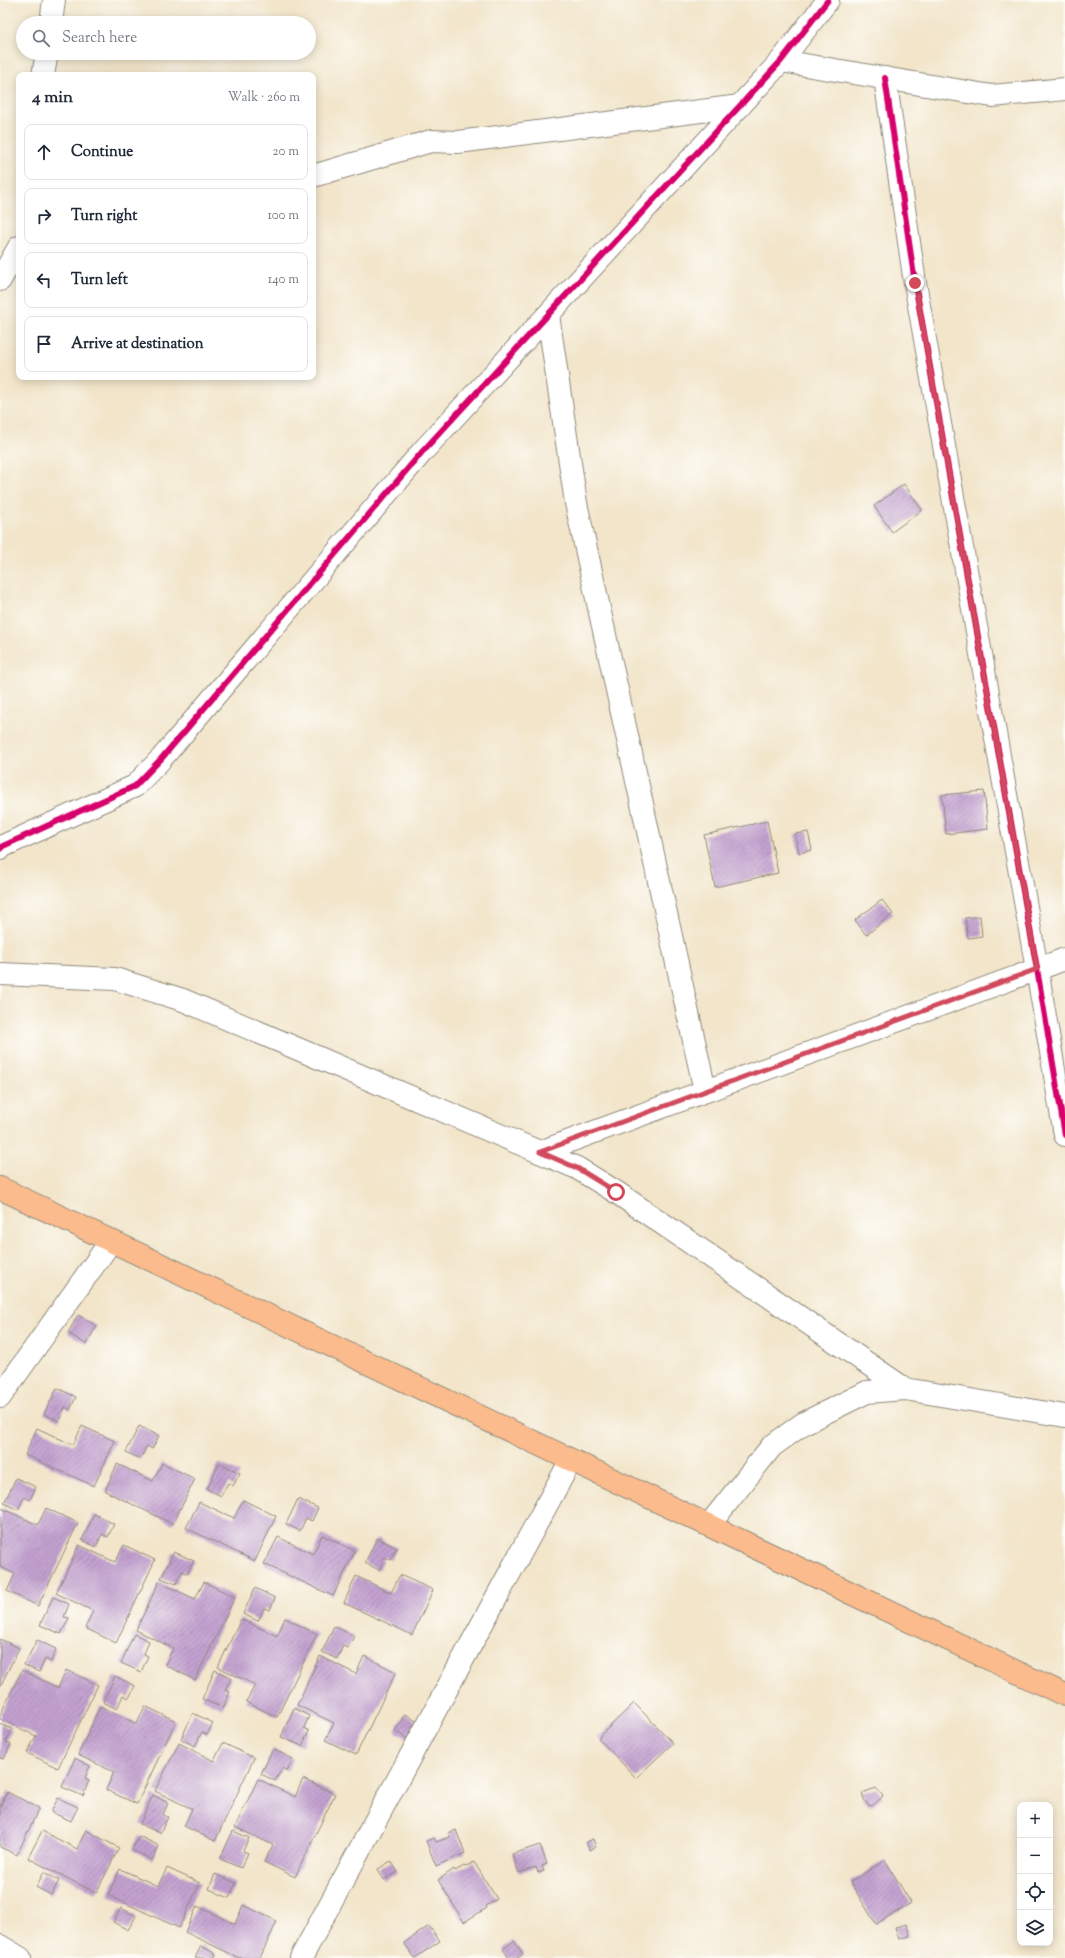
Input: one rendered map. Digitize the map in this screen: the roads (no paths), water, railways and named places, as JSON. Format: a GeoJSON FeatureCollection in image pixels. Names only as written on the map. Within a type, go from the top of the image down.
{"type":"FeatureCollection","features":[{"type":"Feature","properties":{"kind":"highway"},"geometry":{"type":"LineString","coordinates":[[0,1188],[1065,1695]]}},
{"type":"Feature","properties":{"kind":"street"},"geometry":{"type":"LineString","coordinates":[[52,16],[54,0]]}},
{"type":"Feature","properties":{"kind":"street"},"geometry":{"type":"LineString","coordinates":[[0,849],[3,846],[135,786],[161,759],[422,452],[781,61],[828,0]]}},
{"type":"Feature","properties":{"kind":"street"},"geometry":{"type":"LineString","coordinates":[[43,72],[45,60]]}},
{"type":"Feature","properties":{"kind":"street"},"geometry":{"type":"LineString","coordinates":[[781,61],[992,96],[1065,89]]}},
{"type":"Feature","properties":{"kind":"street"},"geometry":{"type":"LineString","coordinates":[[885,78],[915,283],[1037,969],[1065,1135]]}},
{"type":"Feature","properties":{"kind":"street"},"geometry":{"type":"LineString","coordinates":[[316,175],[431,140],[458,142],[740,106]]}},
{"type":"Feature","properties":{"kind":"street"},"geometry":{"type":"LineString","coordinates":[[0,280],[14,247]]}},
{"type":"Feature","properties":{"kind":"street"},"geometry":{"type":"LineString","coordinates":[[548,315],[576,503],[705,1091]]}},
{"type":"Feature","properties":{"kind":"street"},"geometry":{"type":"LineString","coordinates":[[540,1152],[1065,959]]}},
{"type":"Feature","properties":{"kind":"street"},"geometry":{"type":"LineString","coordinates":[[0,974],[115,978],[183,1000],[577,1168],[616,1192],[905,1389]]}},
{"type":"Feature","properties":{"kind":"street"},"geometry":{"type":"LineString","coordinates":[[0,1397],[111,1241]]}},
{"type":"Feature","properties":{"kind":"street"},"geometry":{"type":"LineString","coordinates":[[709,1525],[772,1446],[804,1423],[867,1392],[905,1389],[1065,1416]]}},
{"type":"Feature","properties":{"kind":"street"},"geometry":{"type":"LineString","coordinates":[[301,1958],[571,1460]]}},
{"type":"Feature","properties":{"kind":"street"},"geometry":{"type":"LineString","coordinates":[[0,1946],[20,1958]]}}]}
